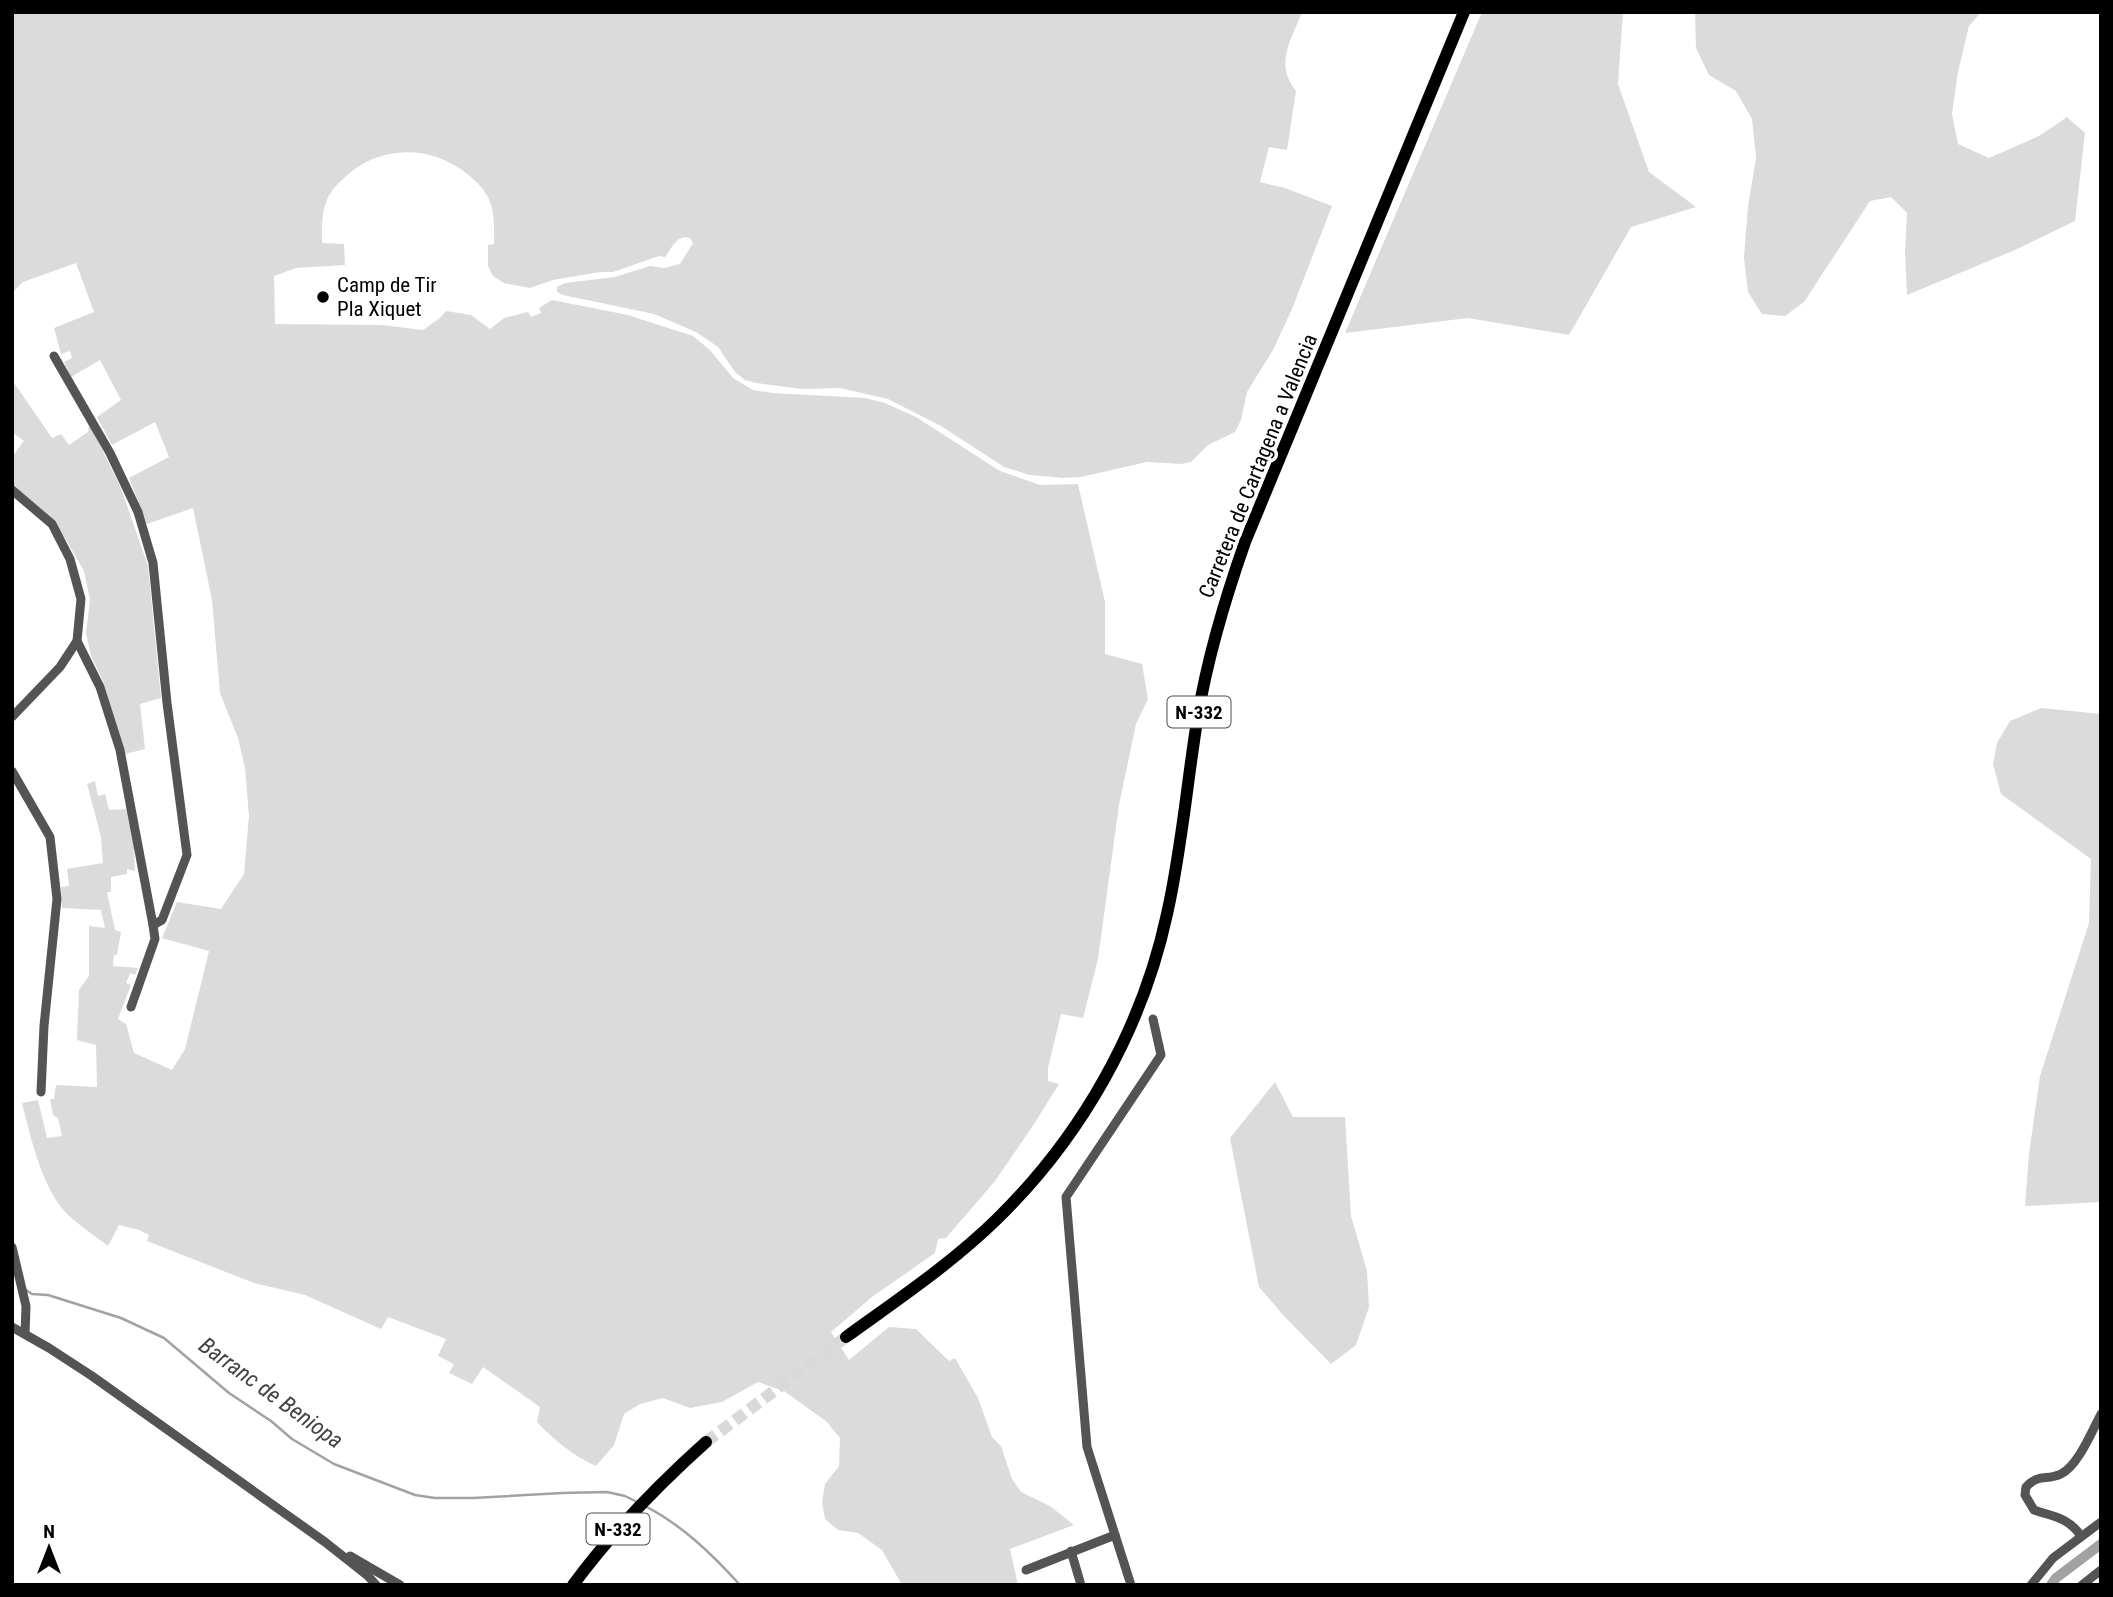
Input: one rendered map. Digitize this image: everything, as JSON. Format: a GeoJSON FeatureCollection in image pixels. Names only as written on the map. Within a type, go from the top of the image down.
{"type":"FeatureCollection","features":[{"type":"Feature","properties":{"kind":"highway","name":"Carretera de Cartagena a Valencia"},"geometry":{"type":"LineString","coordinates":[[846,1337],[960,1252],[1023,1192],[1064,1143],[1085,1112],[1119,1051],[1151,974],[1167,914],[1182,831],[1198,713],[1223,603],[1250,529],[1464,12]]}},
{"type":"Feature","properties":{"kind":"highway","name":"N-332"},"geometry":{"type":"LineString","coordinates":[[573,1585],[579,1570],[641,1494],[656,1488],[706,1442]]}},
{"type":"Feature","properties":{"kind":"highway"},"geometry":{"type":"LineString","coordinates":[[564,1585],[579,1570]]}},
{"type":"Feature","properties":{"kind":"street"},"geometry":{"type":"LineString","coordinates":[[54,356],[127,488],[138,512],[153,563],[167,703],[187,855],[162,920],[153,925]]}},
{"type":"Feature","properties":{"kind":"street"},"geometry":{"type":"LineString","coordinates":[[12,490],[52,524],[70,559],[81,598],[77,641],[60,667],[12,717]]}},
{"type":"Feature","properties":{"kind":"street"},"geometry":{"type":"LineString","coordinates":[[77,641],[100,687],[120,750],[153,925],[155,939],[131,1007]]}},
{"type":"Feature","properties":{"kind":"street"},"geometry":{"type":"LineString","coordinates":[[12,771],[50,836],[57,899],[44,1026],[41,1092]]}},
{"type":"Feature","properties":{"kind":"street"},"geometry":{"type":"LineString","coordinates":[[1131,1585],[1087,1447],[1066,1197],[1161,1055],[1153,1019]]}},
{"type":"Feature","properties":{"kind":"street"},"geometry":{"type":"LineString","coordinates":[[12,1247],[26,1306],[24,1334]]}},
{"type":"Feature","properties":{"kind":"street"},"geometry":{"type":"LineString","coordinates":[[12,1327],[92,1376],[325,1542],[393,1585]]}},
{"type":"Feature","properties":{"kind":"street"},"geometry":{"type":"LineString","coordinates":[[2081,1536],[2075,1527],[2064,1519],[2034,1510],[2025,1495],[2026,1488],[2036,1478],[2060,1475],[2069,1469],[2101,1415]]}},
{"type":"Feature","properties":{"kind":"street"},"geometry":{"type":"LineString","coordinates":[[2031,1585],[2053,1558],[2101,1522]]}},
{"type":"Feature","properties":{"kind":"street"},"geometry":{"type":"LineString","coordinates":[[1026,1570],[1115,1535]]}},
{"type":"Feature","properties":{"kind":"street"},"geometry":{"type":"LineString","coordinates":[[325,1542],[376,1585]]}},
{"type":"Feature","properties":{"kind":"street"},"geometry":{"type":"LineString","coordinates":[[1071,1551],[1081,1585]]}},
{"type":"Feature","properties":{"kind":"street"},"geometry":{"type":"LineString","coordinates":[[2082,1585],[2101,1570]]}},
{"type":"Feature","properties":{"kind":"street"},"geometry":{"type":"LineString","coordinates":[[368,1576],[400,1585]]}},
{"type":"Feature","properties":{"kind":"shaded area"},"geometry":{"type":"Polygon","coordinates":[[[12,12],[1302,12],[1289,43],[1285,62],[1289,81],[1296,91],[1287,150],[1269,147],[1260,182],[1285,188],[1332,206],[1292,309],[1273,350],[1247,392],[1241,420],[1235,432],[1208,445],[1191,462],[1147,462],[1081,477],[1030,475],[1004,467],[941,426],[888,399],[840,388],[801,389],[745,380],[735,372],[718,347],[696,332],[654,314],[557,292],[557,287],[565,283],[615,277],[650,266],[664,268],[680,264],[693,243],[690,238],[678,240],[665,257],[659,256],[613,272],[553,280],[530,288],[504,283],[493,276],[488,266],[488,245],[494,244],[494,223],[492,207],[486,193],[466,173],[436,157],[420,153],[403,152],[371,160],[340,181],[332,191],[322,221],[322,243],[344,244],[345,265],[296,268],[274,276],[275,324],[382,325],[423,330],[446,311],[471,315],[490,329],[504,318],[528,312],[531,317],[541,313],[539,308],[552,300],[628,315],[693,336],[710,350],[733,378],[753,390],[865,398],[885,403],[916,417],[1000,471],[1040,485],[1078,484],[1105,602],[1105,654],[1142,664],[1148,699],[1136,724],[1119,805],[1098,959],[1083,1018],[1061,1014],[1048,1068],[1048,1081],[1059,1084],[995,1181],[946,1238],[938,1239],[935,1253],[872,1297],[831,1332],[849,1360],[889,1327],[916,1329],[949,1361],[955,1358],[978,1398],[992,1437],[1001,1446],[1012,1479],[1021,1492],[1050,1506],[1074,1525],[1010,1549],[1018,1585],[902,1585],[882,1550],[858,1533],[838,1530],[825,1519],[822,1502],[825,1484],[839,1466],[840,1438],[827,1422],[784,1391],[758,1382],[722,1402],[690,1408],[663,1398],[640,1404],[624,1414],[614,1445],[596,1466],[564,1447],[537,1422],[540,1407],[483,1367],[472,1384],[449,1373],[454,1364],[438,1356],[446,1339],[388,1317],[381,1329],[305,1295],[254,1283],[147,1241],[149,1235],[139,1230],[119,1225],[108,1246],[68,1215],[59,1204],[44,1177],[22,1103],[38,1100],[47,1138],[62,1136],[50,1099],[54,1099],[56,1085],[97,1087],[96,1045],[77,1040],[79,990],[89,976],[89,926],[105,928],[101,910],[62,908],[61,887],[69,886],[67,869],[103,863],[101,837],[87,784],[95,781],[98,796],[105,794],[109,810],[129,809],[133,831],[135,871],[127,869],[127,874],[111,877],[111,892],[107,892],[115,930],[121,932],[113,966],[138,968],[135,975],[130,973],[126,983],[131,985],[118,1019],[126,1024],[134,1053],[172,1070],[185,1049],[209,951],[162,938],[177,902],[221,909],[244,874],[249,816],[245,768],[238,738],[220,693],[212,600],[193,508],[147,524],[129,478],[169,457],[155,422],[112,445],[97,417],[121,400],[100,360],[71,377],[64,362],[72,358],[70,351],[61,354],[54,328],[94,312],[76,263],[23,282],[12,293],[12,12]]]}},
{"type":"Feature","properties":{"kind":"shaded area"},"geometry":{"type":"Polygon","coordinates":[[[1482,12],[1623,12],[1618,84],[1649,172],[1696,207],[1631,227],[1569,335],[1468,318],[1345,333],[1482,12]]]}},
{"type":"Feature","properties":{"kind":"shaded area"},"geometry":{"type":"Polygon","coordinates":[[[1695,12],[1981,12],[1969,26],[1958,72],[1952,114],[1958,144],[1989,158],[2039,136],[2067,117],[2085,133],[2075,221],[2015,250],[1907,295],[1907,213],[1891,197],[1870,201],[1804,302],[1785,316],[1762,314],[1748,292],[1744,258],[1748,206],[1756,158],[1752,119],[1736,91],[1709,75],[1696,48],[1695,12]]]}},
{"type":"Feature","properties":{"kind":"shaded area"},"geometry":{"type":"Polygon","coordinates":[[[12,380],[52,438],[61,434],[69,445],[88,432],[89,423],[121,488],[148,566],[161,698],[140,704],[145,749],[125,754],[103,681],[91,656],[86,633],[90,600],[84,571],[65,538],[38,508],[12,486],[12,457],[24,441],[12,432],[12,380]]]}},
{"type":"Feature","properties":{"kind":"shaded area"},"geometry":{"type":"Polygon","coordinates":[[[2041,708],[2101,714],[2101,1202],[2025,1206],[2040,1076],[2089,923],[2091,859],[2001,794],[1993,764],[1997,743],[2010,721],[2041,708]]]}},
{"type":"Feature","properties":{"kind":"shaded area"},"geometry":{"type":"Polygon","coordinates":[[[1275,1082],[1293,1117],[1345,1117],[1351,1216],[1367,1271],[1369,1307],[1356,1345],[1331,1364],[1259,1287],[1230,1138],[1275,1082]]]}},
{"type":"Feature","properties":{"kind":"waterway","name":"Barranc de Beniopa"},"geometry":{"type":"LineString","coordinates":[[26,1290],[32,1294],[48,1295],[121,1318],[164,1338],[229,1393],[271,1421],[292,1439],[334,1464],[415,1495],[473,1498],[607,1492],[639,1503]]}},
{"type":"Feature","properties":{"kind":"waterway","name":"Barranc de Beniopa"},"geometry":{"type":"LineString","coordinates":[[645,1506],[696,1541],[740,1585]]}},
{"type":"Feature","properties":{"kind":"waterway","name":"Barranc de Beniopa"},"geometry":{"type":"LineString","coordinates":[[2051,1585],[2056,1578],[2101,1544]]}},
{"type":"Feature","properties":{"kind":"tunnel"},"geometry":{"type":"LineString","coordinates":[[706,1442],[846,1337]]}},
{"type":"Feature","properties":{"kind":"place","name":"Camp de Tir Pla Xiquet"},"geometry":{"type":"Point","coordinates":[323,297]}}]}
